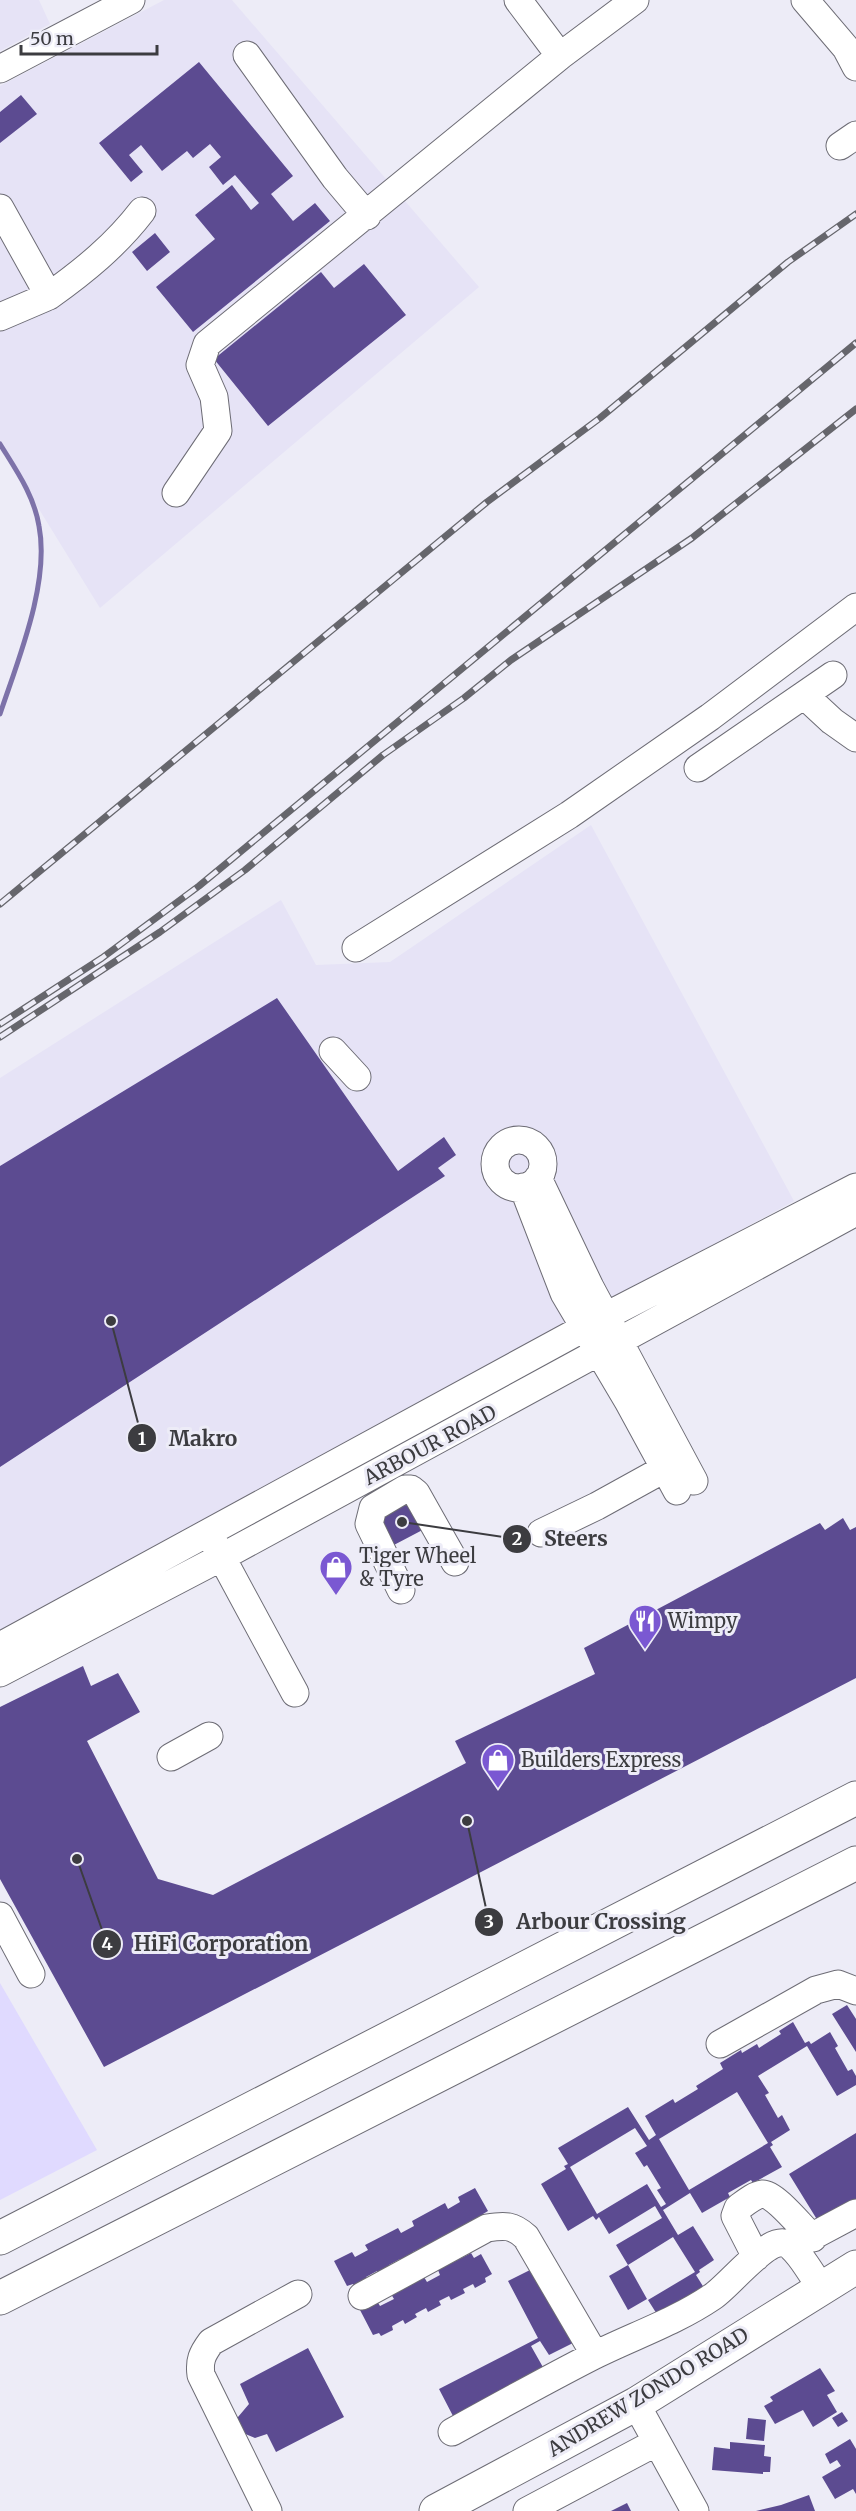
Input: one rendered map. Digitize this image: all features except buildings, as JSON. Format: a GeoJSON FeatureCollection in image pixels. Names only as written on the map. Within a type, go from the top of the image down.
{"type":"FeatureCollection","features":[{"type":"Feature","properties":{"kind":"main road"},"geometry":{"type":"LineString","coordinates":[[0,2238],[856,1798]]}},
{"type":"Feature","properties":{"kind":"main road"},"geometry":{"type":"LineString","coordinates":[[0,2298],[856,1863]]}},
{"type":"Feature","properties":{"kind":"main road","name":"ANDREW ZONDO ROAD"},"geometry":{"type":"LineString","coordinates":[[436,2511],[636,2404],[856,2267]]}},
{"type":"Feature","properties":{"kind":"street"},"geometry":{"type":"LineString","coordinates":[[0,69],[131,0]]}},
{"type":"Feature","properties":{"kind":"street"},"geometry":{"type":"LineString","coordinates":[[518,0],[560,56]]}},
{"type":"Feature","properties":{"kind":"street"},"geometry":{"type":"LineString","coordinates":[[176,493],[218,431],[214,397],[200,365],[207,344],[367,216],[560,56],[635,0]]}},
{"type":"Feature","properties":{"kind":"street"},"geometry":{"type":"LineString","coordinates":[[805,0],[846,48],[856,67]]}},
{"type":"Feature","properties":{"kind":"street"},"geometry":{"type":"LineString","coordinates":[[247,55],[335,178],[367,216]]}},
{"type":"Feature","properties":{"kind":"street"},"geometry":{"type":"LineString","coordinates":[[0,208],[49,296]]}},
{"type":"Feature","properties":{"kind":"street"},"geometry":{"type":"LineString","coordinates":[[0,317],[49,296],[87,269],[128,230],[142,211]]}},
{"type":"Feature","properties":{"kind":"street"},"geometry":{"type":"LineString","coordinates":[[356,948],[569,815],[744,692],[856,607]]}},
{"type":"Feature","properties":{"kind":"street"},"geometry":{"type":"LineString","coordinates":[[698,768],[833,675]]}},
{"type":"Feature","properties":{"kind":"street"},"geometry":{"type":"LineString","coordinates":[[744,692],[762,724]]}},
{"type":"Feature","properties":{"kind":"street"},"geometry":{"type":"LineString","coordinates":[[804,695],[832,721],[856,738]]}},
{"type":"Feature","properties":{"kind":"street"},"geometry":{"type":"LineString","coordinates":[[333,1051],[357,1077]]}},
{"type":"Feature","properties":{"kind":"street"},"geometry":{"type":"LineString","coordinates":[[541,1533],[597,1506],[678,1480],[595,1323],[531,1183],[538,1228],[564,1293],[595,1323]]}},
{"type":"Feature","properties":{"kind":"street","name":"ARBOUR ROAD"},"geometry":{"type":"LineString","coordinates":[[0,1646],[595,1323],[856,1187]]}},
{"type":"Feature","properties":{"kind":"street"},"geometry":{"type":"LineString","coordinates":[[491,1196],[517,1204],[538,1228]]}},
{"type":"Feature","properties":{"kind":"street","name":"ARBOUR ROAD"},"geometry":{"type":"LineString","coordinates":[[0,1673],[222,1557],[856,1212]]}},
{"type":"Feature","properties":{"kind":"street"},"geometry":{"type":"LineString","coordinates":[[401,1590],[369,1524],[373,1508],[405,1489],[411,1489],[416,1493],[455,1562]]}},
{"type":"Feature","properties":{"kind":"street"},"geometry":{"type":"LineString","coordinates":[[208,1532],[295,1693]]}},
{"type":"Feature","properties":{"kind":"street"},"geometry":{"type":"LineString","coordinates":[[171,1757],[209,1736]]}},
{"type":"Feature","properties":{"kind":"street"},"geometry":{"type":"LineString","coordinates":[[3,1927],[31,1974]]}},
{"type":"Feature","properties":{"kind":"street"},"geometry":{"type":"LineString","coordinates":[[720,2044],[816,1990],[838,1984],[856,1991]]}},
{"type":"Feature","properties":{"kind":"street"},"geometry":{"type":"LineString","coordinates":[[756,2257],[735,2216],[738,2208],[760,2195],[769,2195],[777,2200],[802,2242],[821,2288]]}},
{"type":"Feature","properties":{"kind":"street"},"geometry":{"type":"LineString","coordinates":[[452,2432],[595,2355],[679,2317],[713,2297],[756,2257],[777,2243],[802,2242],[856,2213]]}},
{"type":"Feature","properties":{"kind":"street"},"geometry":{"type":"LineString","coordinates":[[362,2296],[487,2228],[505,2225],[516,2228],[526,2237],[595,2355]]}},
{"type":"Feature","properties":{"kind":"street"},"geometry":{"type":"LineString","coordinates":[[268,2511],[201,2375],[200,2364],[203,2352],[211,2342],[298,2294]]}},
{"type":"Feature","properties":{"kind":"street"},"geometry":{"type":"LineString","coordinates":[[636,2404],[695,2511]]}},
{"type":"Feature","properties":{"kind":"street"},"geometry":{"type":"LineString","coordinates":[[527,2511],[656,2443]]}},
{"type":"Feature","properties":{"kind":"shaded area"},"geometry":{"type":"Polygon","coordinates":[[[0,0],[39,0],[50,24],[0,51],[0,0]]]}},
{"type":"Feature","properties":{"kind":"shaded area"},"geometry":{"type":"Polygon","coordinates":[[[164,0],[232,0],[479,287],[100,608],[0,446],[0,86],[164,0]]]}},
{"type":"Feature","properties":{"kind":"shaded area"},"geometry":{"type":"Polygon","coordinates":[[[591,825],[794,1201],[0,1633],[0,1078],[281,900],[316,965],[390,962],[591,825]]]}},
{"type":"Feature","properties":{"kind":"shaded area"},"geometry":{"type":"Polygon","coordinates":[[[0,1983],[97,2150],[0,2200],[0,1983]]]}},
{"type":"Feature","properties":{"kind":"waterway"},"geometry":{"type":"LineString","coordinates":[[0,444],[24,483],[33,504],[37,515],[41,548],[40,572],[30,621],[0,714]]}},
{"type":"Feature","properties":{"kind":"railway"},"geometry":{"type":"LineString","coordinates":[[0,904],[487,502],[600,418],[788,262],[856,214]]}},
{"type":"Feature","properties":{"kind":"railway"},"geometry":{"type":"LineString","coordinates":[[0,1024],[102,958],[199,886],[856,343]]}},
{"type":"Feature","properties":{"kind":"railway"},"geometry":{"type":"LineString","coordinates":[[0,1037],[160,932],[245,870],[383,755],[464,698],[511,660],[692,538],[856,409]]}},
{"type":"Feature","properties":{"kind":"place","name":"Makro"},"geometry":{"type":"Point","coordinates":[111,1321]}},
{"type":"Feature","properties":{"kind":"place","name":"Steers"},"geometry":{"type":"Point","coordinates":[402,1522]}},
{"type":"Feature","properties":{"kind":"place","name":"Tiger Wheel & Tyre"},"geometry":{"type":"Point","coordinates":[336,1596]}},
{"type":"Feature","properties":{"kind":"place","name":"Wimpy"},"geometry":{"type":"Point","coordinates":[645,1650]}},
{"type":"Feature","properties":{"kind":"place","name":"Builders Express"},"geometry":{"type":"Point","coordinates":[498,1789]}},
{"type":"Feature","properties":{"kind":"place","name":"Arbour Crossing"},"geometry":{"type":"Point","coordinates":[467,1821]}},
{"type":"Feature","properties":{"kind":"place","name":"HiFi Corporation"},"geometry":{"type":"Point","coordinates":[77,1859]}}]}
